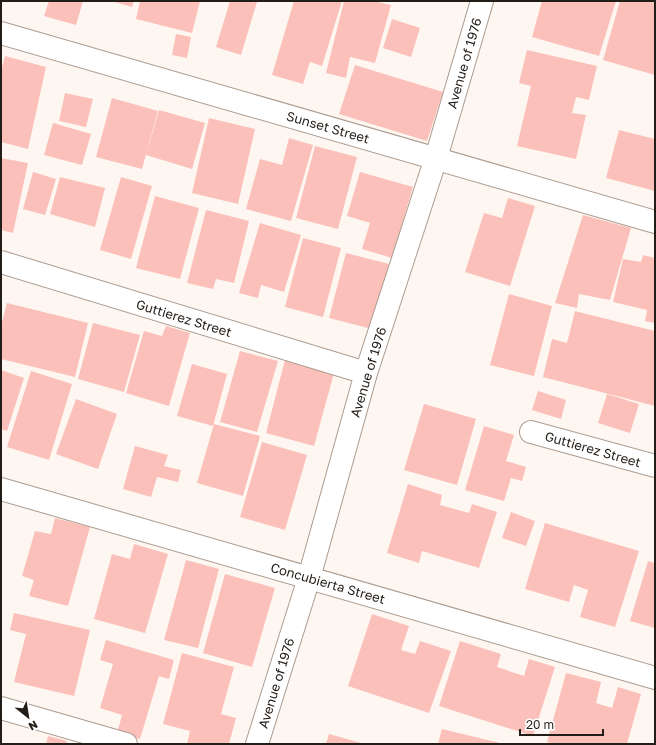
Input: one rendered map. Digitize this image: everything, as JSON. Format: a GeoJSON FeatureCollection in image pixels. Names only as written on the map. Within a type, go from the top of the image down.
{"type":"FeatureCollection","features":[{"type":"Feature","properties":{"kind":"street","name":"Avenue of 1976"},"geometry":{"type":"LineString","coordinates":[[257,744],[309,578],[366,373],[436,158],[482,1]]}},
{"type":"Feature","properties":{"kind":"street","name":"Sunset Street"},"geometry":{"type":"LineString","coordinates":[[1,33],[655,222]]}},
{"type":"Feature","properties":{"kind":"street","name":"Guttierez Street"},"geometry":{"type":"LineString","coordinates":[[1,262],[366,373]]}},
{"type":"Feature","properties":{"kind":"street","name":"Guttierez Street"},"geometry":{"type":"LineString","coordinates":[[531,432],[655,466]]}},
{"type":"Feature","properties":{"kind":"street","name":"Concubierta Street"},"geometry":{"type":"LineString","coordinates":[[1,489],[655,678]]}},
{"type":"Feature","properties":{"kind":"street"},"geometry":{"type":"LineString","coordinates":[[1,708],[126,744]]}},
{"type":"Feature","properties":{"kind":"building"},"geometry":{"type":"Polygon","coordinates":[[[49,1],[83,1],[76,25],[44,16],[49,1]]]}},
{"type":"Feature","properties":{"kind":"building"},"geometry":{"type":"Polygon","coordinates":[[[111,1],[134,1],[132,7],[111,1]]]}},
{"type":"Feature","properties":{"kind":"building"},"geometry":{"type":"Polygon","coordinates":[[[140,1],[200,1],[192,33],[136,19],[140,1]]]}},
{"type":"Feature","properties":{"kind":"building"},"geometry":{"type":"Polygon","coordinates":[[[230,1],[257,2],[241,55],[216,47],[230,1]]]}},
{"type":"Feature","properties":{"kind":"building"},"geometry":{"type":"Polygon","coordinates":[[[294,1],[342,1],[322,66],[310,62],[303,84],[272,75],[294,1]]]}},
{"type":"Feature","properties":{"kind":"building"},"geometry":{"type":"Polygon","coordinates":[[[344,1],[374,1],[391,5],[375,63],[350,57],[346,78],[326,73],[344,1]]]}},
{"type":"Feature","properties":{"kind":"building"},"geometry":{"type":"Polygon","coordinates":[[[542,1],[616,1],[599,56],[532,37],[542,1]]]}},
{"type":"Feature","properties":{"kind":"building"},"geometry":{"type":"Polygon","coordinates":[[[620,1],[655,1],[655,75],[603,60],[620,1]]]}},
{"type":"Feature","properties":{"kind":"building"},"geometry":{"type":"Polygon","coordinates":[[[392,19],[420,28],[411,57],[383,48],[392,19]]]}},
{"type":"Feature","properties":{"kind":"building"},"geometry":{"type":"Polygon","coordinates":[[[176,34],[191,37],[187,58],[172,55],[176,34]]]}},
{"type":"Feature","properties":{"kind":"building"},"geometry":{"type":"Polygon","coordinates":[[[527,50],[597,66],[589,100],[576,97],[572,113],[586,115],[576,159],[517,146],[531,86],[519,83],[527,50]]]}},
{"type":"Feature","properties":{"kind":"building"},"geometry":{"type":"Polygon","coordinates":[[[5,56],[46,67],[28,149],[1,142],[1,71],[5,56]]]}},
{"type":"Feature","properties":{"kind":"building"},"geometry":{"type":"Polygon","coordinates":[[[355,65],[443,92],[427,141],[339,114],[355,65]]]}},
{"type":"Feature","properties":{"kind":"building"},"geometry":{"type":"Polygon","coordinates":[[[65,93],[93,99],[86,127],[59,121],[65,93]]]}},
{"type":"Feature","properties":{"kind":"building"},"geometry":{"type":"Polygon","coordinates":[[[112,98],[158,111],[142,169],[96,157],[112,98]]]}},
{"type":"Feature","properties":{"kind":"building"},"geometry":{"type":"Polygon","coordinates":[[[159,110],[205,123],[192,169],[146,155],[159,110]]]}},
{"type":"Feature","properties":{"kind":"building"},"geometry":{"type":"Polygon","coordinates":[[[209,118],[255,129],[238,204],[192,193],[209,118]]]}},
{"type":"Feature","properties":{"kind":"building"},"geometry":{"type":"Polygon","coordinates":[[[53,123],[91,134],[82,165],[44,155],[53,123]]]}},
{"type":"Feature","properties":{"kind":"building"},"geometry":{"type":"Polygon","coordinates":[[[619,130],[655,139],[655,191],[606,178],[619,130]]]}},
{"type":"Feature","properties":{"kind":"building"},"geometry":{"type":"Polygon","coordinates":[[[289,138],[313,145],[291,221],[246,209],[260,159],[282,165],[289,138]]]}},
{"type":"Feature","properties":{"kind":"building"},"geometry":{"type":"Polygon","coordinates":[[[315,146],[357,157],[338,229],[296,218],[315,146]]]}},
{"type":"Feature","properties":{"kind":"building"},"geometry":{"type":"Polygon","coordinates":[[[1,158],[28,163],[13,233],[1,230],[1,158]]]}},
{"type":"Feature","properties":{"kind":"building"},"geometry":{"type":"Polygon","coordinates":[[[33,172],[56,179],[45,215],[23,209],[33,172]]]}},
{"type":"Feature","properties":{"kind":"building"},"geometry":{"type":"Polygon","coordinates":[[[360,172],[413,187],[392,258],[362,249],[370,223],[347,216],[360,172]]]}},
{"type":"Feature","properties":{"kind":"building"},"geometry":{"type":"Polygon","coordinates":[[[60,177],[105,188],[95,227],[50,214],[60,177]]]}},
{"type":"Feature","properties":{"kind":"building"},"geometry":{"type":"Polygon","coordinates":[[[121,177],[152,186],[131,259],[100,250],[121,177]]]}},
{"type":"Feature","properties":{"kind":"building"},"geometry":{"type":"Polygon","coordinates":[[[155,196],[199,208],[180,279],[136,268],[155,196]]]}},
{"type":"Feature","properties":{"kind":"building"},"geometry":{"type":"Polygon","coordinates":[[[508,198],[535,206],[510,286],[465,272],[484,213],[502,218],[508,198]]]}},
{"type":"Feature","properties":{"kind":"building"},"geometry":{"type":"Polygon","coordinates":[[[206,210],[249,221],[234,283],[216,279],[213,289],[187,283],[206,210]]]}},
{"type":"Feature","properties":{"kind":"building"},"geometry":{"type":"Polygon","coordinates":[[[583,215],[631,228],[610,300],[579,294],[577,308],[555,303],[583,215]]]}},
{"type":"Feature","properties":{"kind":"building"},"geometry":{"type":"Polygon","coordinates":[[[260,223],[301,235],[284,292],[261,285],[258,298],[239,293],[260,223]]]}},
{"type":"Feature","properties":{"kind":"building"},"geometry":{"type":"Polygon","coordinates":[[[303,238],[341,248],[323,317],[285,307],[303,238]]]}},
{"type":"Feature","properties":{"kind":"building"},"geometry":{"type":"Polygon","coordinates":[[[346,253],[389,264],[372,329],[329,318],[346,253]]]}},
{"type":"Feature","properties":{"kind":"building"},"geometry":{"type":"Polygon","coordinates":[[[643,255],[655,258],[655,323],[645,321],[647,310],[613,302],[623,259],[641,262],[643,255]]]}},
{"type":"Feature","properties":{"kind":"building"},"geometry":{"type":"Polygon","coordinates":[[[509,294],[552,306],[534,376],[490,365],[509,294]]]}},
{"type":"Feature","properties":{"kind":"building"},"geometry":{"type":"Polygon","coordinates":[[[7,303],[88,323],[75,377],[1,359],[1,326],[7,303]]]}},
{"type":"Feature","properties":{"kind":"building"},"geometry":{"type":"Polygon","coordinates":[[[575,311],[655,331],[655,406],[543,377],[552,339],[567,343],[575,311]]]}},
{"type":"Feature","properties":{"kind":"building"},"geometry":{"type":"Polygon","coordinates":[[[93,323],[140,335],[124,392],[78,379],[93,323]]]}},
{"type":"Feature","properties":{"kind":"building"},"geometry":{"type":"Polygon","coordinates":[[[166,326],[190,333],[169,406],[126,393],[144,331],[162,336],[166,326]]]}},
{"type":"Feature","properties":{"kind":"building"},"geometry":{"type":"Polygon","coordinates":[[[240,351],[278,361],[257,432],[220,422],[240,351]]]}},
{"type":"Feature","properties":{"kind":"building"},"geometry":{"type":"Polygon","coordinates":[[[285,360],[334,373],[314,446],[266,433],[285,360]]]}},
{"type":"Feature","properties":{"kind":"building"},"geometry":{"type":"Polygon","coordinates":[[[192,364],[227,374],[213,426],[177,416],[192,364]]]}},
{"type":"Feature","properties":{"kind":"building"},"geometry":{"type":"Polygon","coordinates":[[[1,370],[24,378],[7,431],[1,429],[1,370]]]}},
{"type":"Feature","properties":{"kind":"building"},"geometry":{"type":"Polygon","coordinates":[[[31,371],[72,384],[49,460],[7,447],[31,371]]]}},
{"type":"Feature","properties":{"kind":"building"},"geometry":{"type":"Polygon","coordinates":[[[538,391],[566,400],[561,419],[532,410],[538,391]]]}},
{"type":"Feature","properties":{"kind":"building"},"geometry":{"type":"Polygon","coordinates":[[[607,394],[639,404],[630,433],[598,423],[607,394]]]}},
{"type":"Feature","properties":{"kind":"building"},"geometry":{"type":"Polygon","coordinates":[[[76,399],[117,414],[98,469],[56,454],[76,399]]]}},
{"type":"Feature","properties":{"kind":"building"},"geometry":{"type":"Polygon","coordinates":[[[424,404],[476,419],[457,485],[404,470],[424,404]]]}},
{"type":"Feature","properties":{"kind":"building"},"geometry":{"type":"Polygon","coordinates":[[[214,424],[260,436],[243,496],[197,483],[214,424]]]}},
{"type":"Feature","properties":{"kind":"building"},"geometry":{"type":"Polygon","coordinates":[[[484,426],[514,435],[506,461],[526,467],[522,481],[511,478],[504,501],[465,490],[484,426]]]}},
{"type":"Feature","properties":{"kind":"building"},"geometry":{"type":"Polygon","coordinates":[[[262,442],[307,455],[285,530],[240,517],[262,442]]]}},
{"type":"Feature","properties":{"kind":"building"},"geometry":{"type":"Polygon","coordinates":[[[135,446],[168,455],[164,466],[181,470],[178,482],[157,477],[151,497],[123,489],[135,446]]]}},
{"type":"Feature","properties":{"kind":"building"},"geometry":{"type":"Polygon","coordinates":[[[408,484],[442,495],[440,505],[469,513],[472,504],[497,512],[479,568],[422,551],[419,563],[387,553],[408,484]]]}},
{"type":"Feature","properties":{"kind":"building"},"geometry":{"type":"Polygon","coordinates":[[[511,512],[535,521],[526,546],[502,538],[511,512]]]}},
{"type":"Feature","properties":{"kind":"building"},"geometry":{"type":"Polygon","coordinates":[[[55,518],[90,527],[68,606],[29,596],[34,580],[22,576],[35,531],[51,534],[55,518]]]}},
{"type":"Feature","properties":{"kind":"building"},"geometry":{"type":"Polygon","coordinates":[[[545,523],[639,551],[615,627],[580,617],[588,590],[574,585],[569,602],[525,589],[545,523]]]}},
{"type":"Feature","properties":{"kind":"building"},"geometry":{"type":"Polygon","coordinates":[[[134,544],[168,554],[145,633],[94,619],[112,554],[130,559],[134,544]]]}},
{"type":"Feature","properties":{"kind":"building"},"geometry":{"type":"Polygon","coordinates":[[[186,560],[219,569],[198,648],[164,640],[186,560]]]}},
{"type":"Feature","properties":{"kind":"building"},"geometry":{"type":"Polygon","coordinates":[[[648,561],[655,563],[655,628],[630,621],[648,561]]]}},
{"type":"Feature","properties":{"kind":"building"},"geometry":{"type":"Polygon","coordinates":[[[225,574],[275,588],[252,667],[203,653],[225,574]]]}},
{"type":"Feature","properties":{"kind":"building"},"geometry":{"type":"Polygon","coordinates":[[[14,613],[90,630],[74,696],[14,682],[26,634],[10,630],[14,613]]]}},
{"type":"Feature","properties":{"kind":"building"},"geometry":{"type":"Polygon","coordinates":[[[372,614],[409,626],[401,650],[415,654],[420,641],[451,651],[429,713],[348,686],[372,614]]]}},
{"type":"Feature","properties":{"kind":"building"},"geometry":{"type":"Polygon","coordinates":[[[106,640],[174,660],[169,679],[159,676],[140,739],[117,733],[122,715],[100,708],[113,664],[100,660],[106,640]]]}},
{"type":"Feature","properties":{"kind":"building"},"geometry":{"type":"Polygon","coordinates":[[[460,641],[501,654],[497,667],[524,676],[529,659],[555,667],[533,736],[439,706],[460,641]]]}},
{"type":"Feature","properties":{"kind":"building"},"geometry":{"type":"Polygon","coordinates":[[[182,653],[234,667],[221,714],[236,718],[229,744],[187,744],[190,731],[163,724],[182,653]]]}},
{"type":"Feature","properties":{"kind":"building"},"geometry":{"type":"Polygon","coordinates":[[[566,673],[601,682],[596,703],[612,708],[618,687],[641,694],[627,744],[555,744],[547,742],[566,673]]]}},
{"type":"Feature","properties":{"kind":"building"},"geometry":{"type":"Polygon","coordinates":[[[442,729],[500,743],[500,744],[438,744],[442,729]]]}},
{"type":"Feature","properties":{"kind":"building"},"geometry":{"type":"Polygon","coordinates":[[[329,734],[365,744],[326,744],[329,734]]]}},
{"type":"Feature","properties":{"kind":"building"},"geometry":{"type":"Polygon","coordinates":[[[48,736],[67,741],[66,744],[46,744],[48,736]]]}}]}
